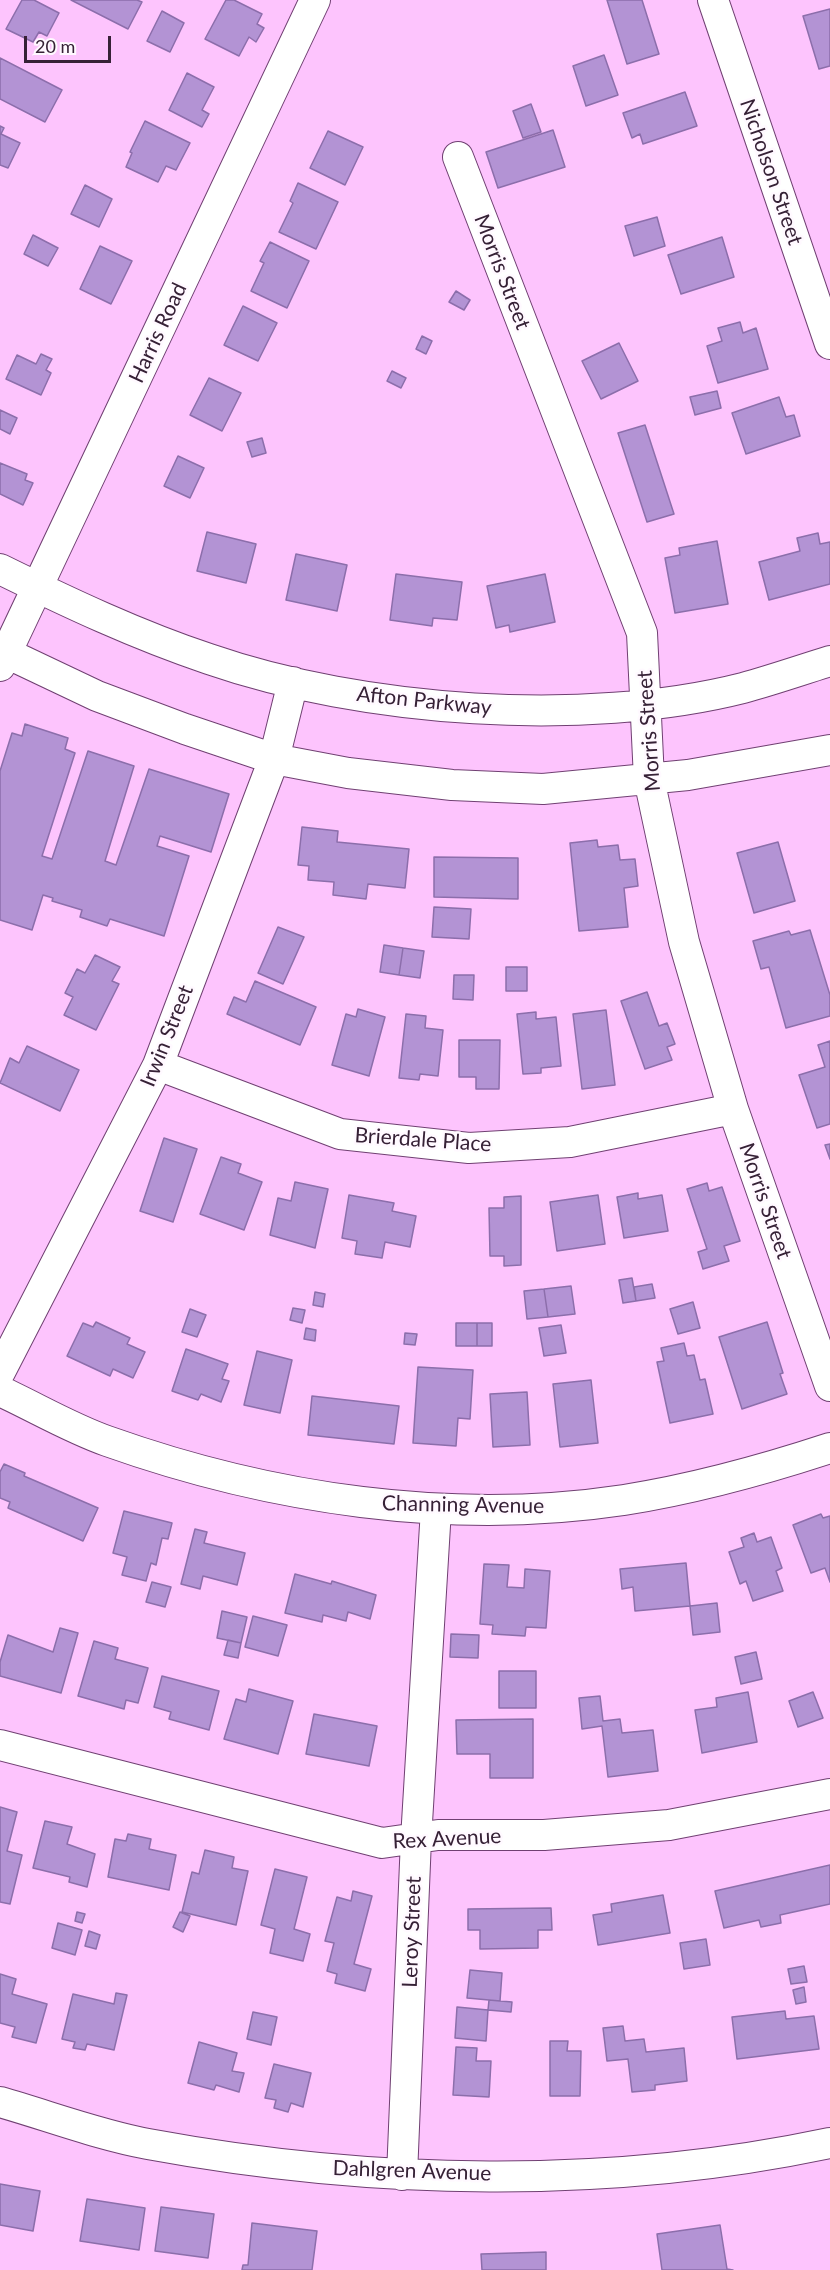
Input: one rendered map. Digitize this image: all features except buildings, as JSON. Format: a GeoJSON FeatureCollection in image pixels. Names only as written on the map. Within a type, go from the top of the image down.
{"type":"FeatureCollection","features":[{"type":"Feature","properties":{"kind":"street","name":"Harris Road"},"geometry":{"type":"LineString","coordinates":[[2,656],[38,588],[315,0]]}},
{"type":"Feature","properties":{"kind":"street","name":"Nicholson Street"},"geometry":{"type":"LineString","coordinates":[[712,0],[830,344]]}},
{"type":"Feature","properties":{"kind":"street","name":"Morris Street"},"geometry":{"type":"LineString","coordinates":[[458,157],[642,633],[649,780],[684,942],[733,1109],[830,1386]]}},
{"type":"Feature","properties":{"kind":"street","name":"Afton Parkway"},"geometry":{"type":"LineString","coordinates":[[0,569],[38,588],[209,660],[293,682],[391,701],[495,709],[570,709],[647,704],[742,688],[830,661]]}},
{"type":"Feature","properties":{"kind":"street"},"geometry":{"type":"LineString","coordinates":[[2,656],[97,696],[274,759],[348,773],[452,785],[543,789],[649,780],[830,750]]}},
{"type":"Feature","properties":{"kind":"street","name":"Irwin Street"},"geometry":{"type":"LineString","coordinates":[[0,1372],[158,1065],[274,759],[293,682]]}},
{"type":"Feature","properties":{"kind":"street","name":"Brierdale Place"},"geometry":{"type":"LineString","coordinates":[[158,1065],[340,1134],[469,1148],[570,1142],[733,1109]]}},
{"type":"Feature","properties":{"kind":"street","name":"Channing Avenue"},"geometry":{"type":"LineString","coordinates":[[0,1391],[104,1440],[195,1470],[296,1492],[378,1504],[436,1509],[541,1508],[623,1500],[716,1482],[830,1448]]}},
{"type":"Feature","properties":{"kind":"street","name":"Leroy Street"},"geometry":{"type":"LineString","coordinates":[[402,2175],[416,1839],[436,1509]]}},
{"type":"Feature","properties":{"kind":"street","name":"Rex Avenue"},"geometry":{"type":"LineString","coordinates":[[0,1745],[382,1843],[438,1835],[544,1835],[669,1825],[830,1794]]}},
{"type":"Feature","properties":{"kind":"street","name":"Dahlgren Avenue"},"geometry":{"type":"LineString","coordinates":[[0,2102],[146,2144],[277,2163],[402,2175],[623,2172],[732,2160],[830,2143]]}}]}
